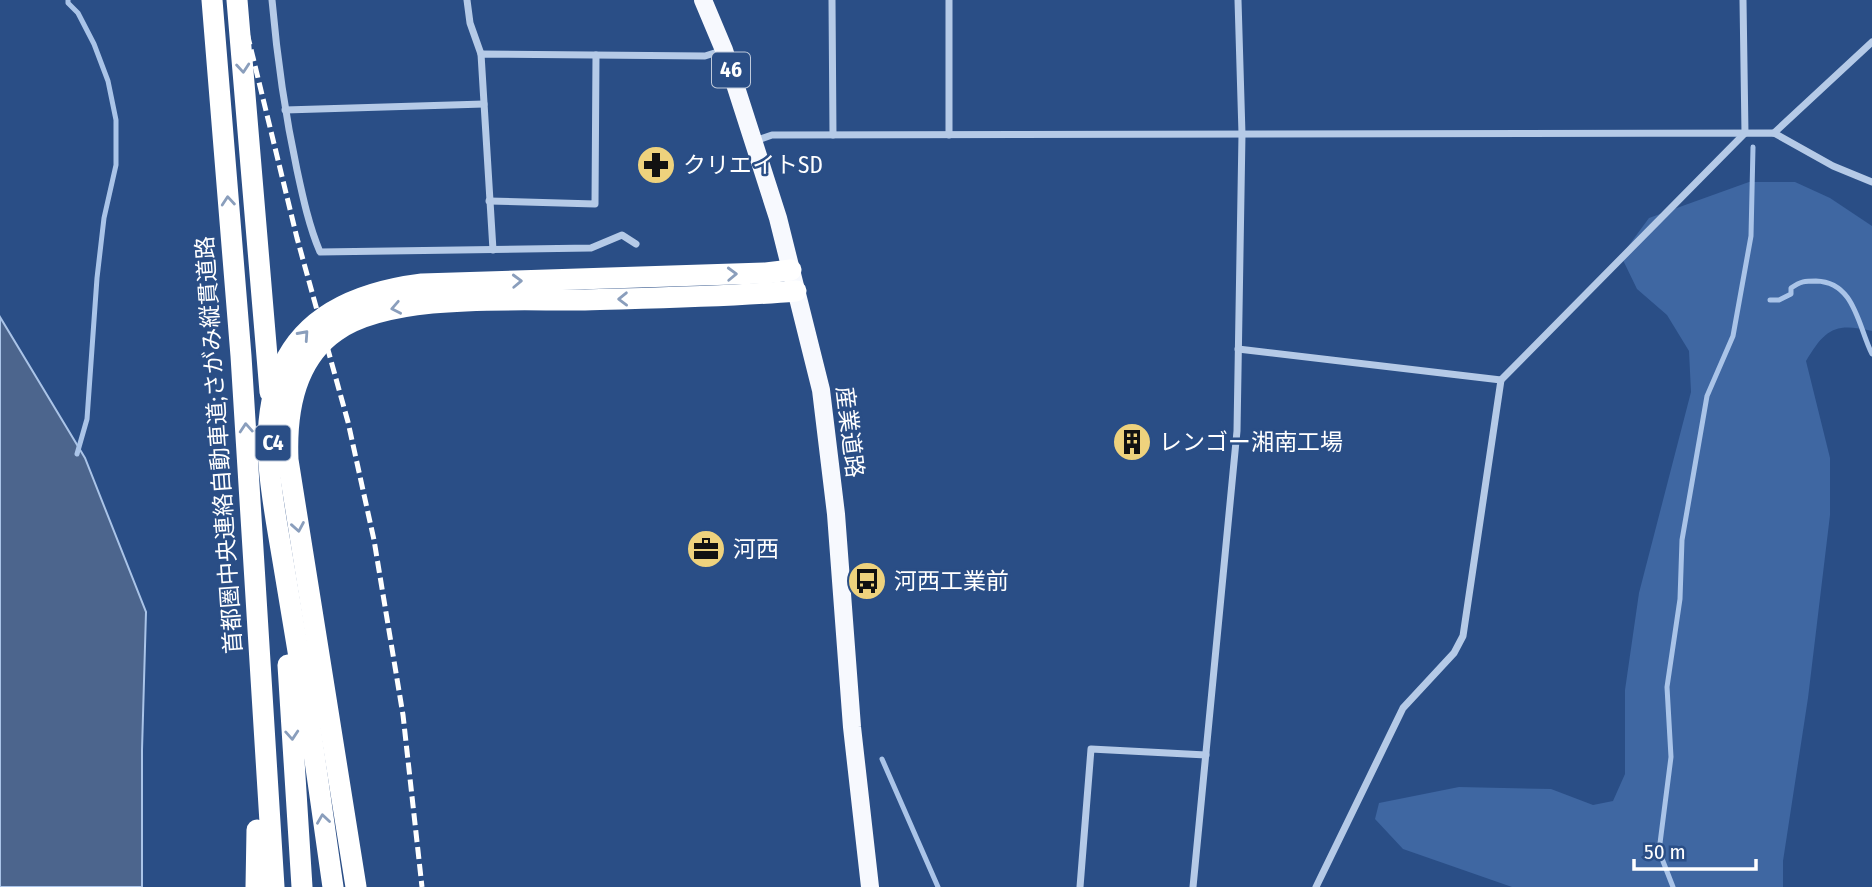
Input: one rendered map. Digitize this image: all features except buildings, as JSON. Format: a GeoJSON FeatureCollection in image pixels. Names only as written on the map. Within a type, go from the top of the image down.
{"type":"FeatureCollection","features":[{"type":"Feature","properties":{"kind":"highway","name":"首都圏中央連絡自動車道;さがみ縦貫道路"},"geometry":{"type":"LineString","coordinates":[[212,0],[248,463],[274,887]]}},
{"type":"Feature","properties":{"kind":"highway","name":"C4"},"geometry":{"type":"LineString","coordinates":[[237,0],[268,356],[303,887]]}},
{"type":"Feature","properties":{"kind":"highway"},"geometry":{"type":"LineString","coordinates":[[332,887],[269,467],[268,436],[272,398],[292,349],[319,320],[336,308],[355,299],[398,287],[766,273],[793,281]]}},
{"type":"Feature","properties":{"kind":"highway"},"geometry":{"type":"LineString","coordinates":[[356,887],[288,460],[289,413],[300,376],[309,359],[320,344],[352,321],[398,307],[442,303],[692,297],[793,281]]}},
{"type":"Feature","properties":{"kind":"highway"},"geometry":{"type":"LineString","coordinates":[[248,463],[247,547],[257,783],[256,887]]}},
{"type":"Feature","properties":{"kind":"main road","name":"産業道路"},"geometry":{"type":"LineString","coordinates":[[703,0],[724,50],[778,218],[823,404],[835,514],[852,727],[870,887]]}},
{"type":"Feature","properties":{"kind":"street"},"geometry":{"type":"LineString","coordinates":[[272,0],[285,110],[302,192],[320,252],[591,248],[622,235],[636,244]]}},
{"type":"Feature","properties":{"kind":"street"},"geometry":{"type":"LineString","coordinates":[[467,0],[470,23],[481,54],[493,250]]}},
{"type":"Feature","properties":{"kind":"street"},"geometry":{"type":"LineString","coordinates":[[832,0],[833,135]]}},
{"type":"Feature","properties":{"kind":"street"},"geometry":{"type":"LineString","coordinates":[[949,0],[949,135]]}},
{"type":"Feature","properties":{"kind":"street"},"geometry":{"type":"LineString","coordinates":[[1194,887],[1237,431],[1242,134],[1238,0]]}},
{"type":"Feature","properties":{"kind":"street"},"geometry":{"type":"LineString","coordinates":[[1315,887],[1403,708],[1454,653],[1464,636],[1501,380],[1745,133],[1743,0]]}},
{"type":"Feature","properties":{"kind":"street"},"geometry":{"type":"LineString","coordinates":[[1774,133],[1872,42]]}},
{"type":"Feature","properties":{"kind":"street"},"geometry":{"type":"LineString","coordinates":[[481,54],[705,56],[724,50]]}},
{"type":"Feature","properties":{"kind":"street"},"geometry":{"type":"LineString","coordinates":[[489,201],[595,204],[596,55]]}},
{"type":"Feature","properties":{"kind":"street"},"geometry":{"type":"LineString","coordinates":[[285,110],[484,104]]}},
{"type":"Feature","properties":{"kind":"street"},"geometry":{"type":"LineString","coordinates":[[754,142],[772,135],[1774,133],[1833,166],[1872,182]]}},
{"type":"Feature","properties":{"kind":"street"},"geometry":{"type":"LineString","coordinates":[[1238,349],[1501,380]]}},
{"type":"Feature","properties":{"kind":"street"},"geometry":{"type":"LineString","coordinates":[[1080,887],[1091,749],[1206,755]]}},
{"type":"Feature","properties":{"kind":"shaded area"},"geometry":{"type":"Polygon","coordinates":[[[1749,182],[1795,182],[1830,198],[1872,226],[1872,331],[1849,327],[1832,331],[1825,335],[1806,361],[1830,458],[1830,515],[1808,698],[1783,861],[1783,887],[1512,887],[1403,849],[1375,819],[1379,803],[1459,787],[1551,789],[1593,805],[1613,801],[1625,774],[1625,690],[1639,593],[1691,392],[1689,351],[1667,315],[1637,289],[1621,256],[1649,218],[1749,182]]]}},
{"type":"Feature","properties":{"kind":"shaded area"},"geometry":{"type":"Polygon","coordinates":[[[0,317],[85,458],[146,612],[142,887],[0,887],[0,317]]]}},
{"type":"Feature","properties":{"kind":"waterway"},"geometry":{"type":"LineString","coordinates":[[68,0],[94,44],[108,81],[116,120],[116,165],[104,218],[97,278],[87,419],[77,454]]}},
{"type":"Feature","properties":{"kind":"waterway"},"geometry":{"type":"LineString","coordinates":[[1673,887],[1659,851],[1671,757],[1667,687],[1680,599],[1682,540],[1707,396],[1733,336],[1751,236],[1753,147]]}},
{"type":"Feature","properties":{"kind":"waterway"},"geometry":{"type":"LineString","coordinates":[[1770,300],[1779,300],[1791,294],[1791,288],[1803,282],[1829,283],[1847,297],[1872,354]]}},
{"type":"Feature","properties":{"kind":"waterway"},"geometry":{"type":"LineString","coordinates":[[882,759],[938,887]]}},
{"type":"Feature","properties":{"kind":"railway"},"geometry":{"type":"LineString","coordinates":[[239,0],[297,238],[348,422],[374,540],[403,715],[422,887]]}},
{"type":"Feature","properties":{"kind":"place","name":"クリエイトSD"},"geometry":{"type":"Point","coordinates":[656,165]}},
{"type":"Feature","properties":{"kind":"place","name":"レンゴー湘南工場"},"geometry":{"type":"Point","coordinates":[1132,442]}},
{"type":"Feature","properties":{"kind":"place","name":"河西"},"geometry":{"type":"Point","coordinates":[706,549]}},
{"type":"Feature","properties":{"kind":"place","name":"河西工業前"},"geometry":{"type":"Point","coordinates":[867,581]}}]}
